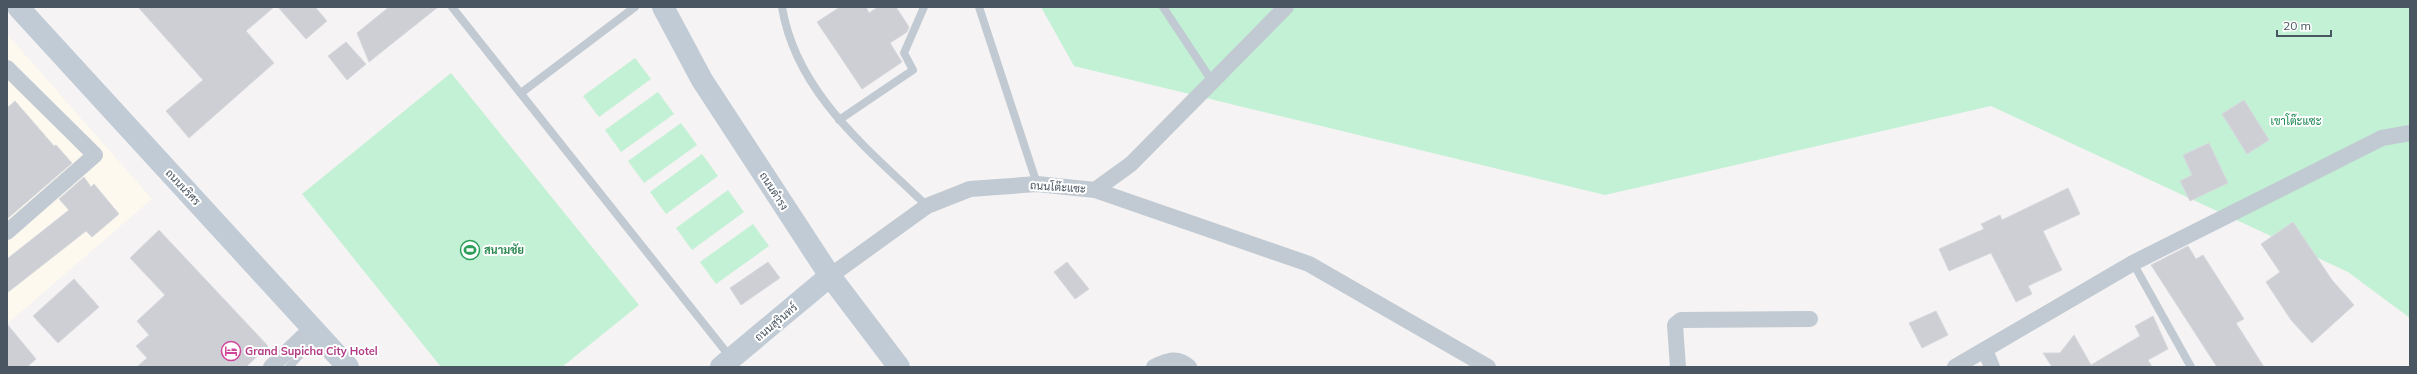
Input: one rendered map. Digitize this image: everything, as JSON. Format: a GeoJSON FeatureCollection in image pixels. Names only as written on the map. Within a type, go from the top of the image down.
{"type":"FeatureCollection","features":[{"type":"Feature","properties":{"kind":"street","name":"ถนนนริศร"},"geometry":{"type":"LineString","coordinates":[[18,7],[348,367]]}},
{"type":"Feature","properties":{"kind":"street","name":"ถนนดำรง"},"geometry":{"type":"LineString","coordinates":[[663,7],[702,80],[830,276],[899,367]]}},
{"type":"Feature","properties":{"kind":"street","name":"ถนนโต๊ะแซะ"},"geometry":{"type":"LineString","coordinates":[[830,276],[927,206],[970,189],[1037,184],[1095,190],[1131,164],[1212,81],[1279,9]]}},
{"type":"Feature","properties":{"kind":"street"},"geometry":{"type":"LineString","coordinates":[[7,68],[95,155],[7,232]]}},
{"type":"Feature","properties":{"kind":"street"},"geometry":{"type":"LineString","coordinates":[[1955,367],[2133,263],[2382,138],[2410,133]]}},
{"type":"Feature","properties":{"kind":"street"},"geometry":{"type":"LineString","coordinates":[[1095,190],[1309,264],[1488,367]]}},
{"type":"Feature","properties":{"kind":"street","name":"ถนนสุรินทร์"},"geometry":{"type":"LineString","coordinates":[[726,363],[830,276]]}},
{"type":"Feature","properties":{"kind":"street"},"geometry":{"type":"LineString","coordinates":[[1678,367],[1675,325],[1681,320],[1810,319]]}},
{"type":"Feature","properties":{"kind":"street"},"geometry":{"type":"LineString","coordinates":[[271,367],[315,331]]}},
{"type":"Feature","properties":{"kind":"street"},"geometry":{"type":"LineString","coordinates":[[1985,350],[1992,367]]}},
{"type":"Feature","properties":{"kind":"street"},"geometry":{"type":"LineString","coordinates":[[1154,367],[1170,360],[1182,361],[1189,367]]}},
{"type":"Feature","properties":{"kind":"lane"},"geometry":{"type":"LineString","coordinates":[[452,7],[520,93],[726,363]]}},
{"type":"Feature","properties":{"kind":"lane"},"geometry":{"type":"LineString","coordinates":[[520,93],[635,7]]}},
{"type":"Feature","properties":{"kind":"lane"},"geometry":{"type":"LineString","coordinates":[[782,7],[785,28],[807,76],[839,120],[927,206]]}},
{"type":"Feature","properties":{"kind":"lane"},"geometry":{"type":"LineString","coordinates":[[839,120],[913,70],[904,53],[924,7]]}},
{"type":"Feature","properties":{"kind":"lane"},"geometry":{"type":"LineString","coordinates":[[979,7],[1037,184]]}},
{"type":"Feature","properties":{"kind":"lane"},"geometry":{"type":"LineString","coordinates":[[1163,7],[1212,81]]}},
{"type":"Feature","properties":{"kind":"lane"},"geometry":{"type":"LineString","coordinates":[[2133,263],[2191,367]]}},
{"type":"Feature","properties":{"kind":"lane"},"geometry":{"type":"LineString","coordinates":[[289,367],[315,331]]}},
{"type":"Feature","properties":{"kind":"shaded area"},"geometry":{"type":"Polygon","coordinates":[[[7,34],[152,199],[7,324],[7,34]]]}},
{"type":"Feature","properties":{"kind":"green space","name":"เขาโต๊ะแซะ"},"geometry":{"type":"Polygon","coordinates":[[[1041,7],[2410,7],[2410,318],[2348,272],[1991,106],[1605,195],[1074,66],[1041,7]]]}},
{"type":"Feature","properties":{"kind":"green space"},"geometry":{"type":"Polygon","coordinates":[[[635,58],[651,79],[599,117],[583,96],[635,58]]]}},
{"type":"Feature","properties":{"kind":"green space","name":"สนามชัย"},"geometry":{"type":"Polygon","coordinates":[[[451,73],[639,305],[562,367],[441,367],[302,194],[451,73]]]}},
{"type":"Feature","properties":{"kind":"green space"},"geometry":{"type":"Polygon","coordinates":[[[658,92],[674,114],[621,152],[605,130],[658,92]]]}},
{"type":"Feature","properties":{"kind":"green space"},"geometry":{"type":"Polygon","coordinates":[[[681,123],[697,145],[644,183],[628,161],[681,123]]]}},
{"type":"Feature","properties":{"kind":"green space"},"geometry":{"type":"Polygon","coordinates":[[[702,154],[718,176],[666,214],[650,192],[702,154]]]}},
{"type":"Feature","properties":{"kind":"green space"},"geometry":{"type":"Polygon","coordinates":[[[728,190],[744,212],[692,250],[676,228],[728,190]]]}},
{"type":"Feature","properties":{"kind":"green space"},"geometry":{"type":"Polygon","coordinates":[[[753,224],[769,246],[716,284],[700,262],[753,224]]]}},
{"type":"Feature","properties":{"kind":"building"},"geometry":{"type":"Polygon","coordinates":[[[138,7],[274,7],[246,31],[274,63],[189,138],[166,111],[203,80],[138,7]]]}},
{"type":"Feature","properties":{"kind":"building"},"geometry":{"type":"Polygon","coordinates":[[[278,7],[315,7],[327,21],[306,39],[278,7]]]}},
{"type":"Feature","properties":{"kind":"building"},"geometry":{"type":"Polygon","coordinates":[[[389,7],[438,7],[369,62],[357,33],[389,7]]]}},
{"type":"Feature","properties":{"kind":"building"},"geometry":{"type":"Polygon","coordinates":[[[840,7],[866,7],[869,13],[878,7],[896,7],[909,27],[907,32],[890,43],[902,62],[862,89],[817,22],[840,7]]]}},
{"type":"Feature","properties":{"kind":"building"},"geometry":{"type":"Polygon","coordinates":[[[346,42],[366,64],[347,80],[328,56],[346,42]]]}},
{"type":"Feature","properties":{"kind":"building"},"geometry":{"type":"Polygon","coordinates":[[[2244,100],[2269,140],[2247,154],[2222,114],[2244,100]]]}},
{"type":"Feature","properties":{"kind":"building"},"geometry":{"type":"Polygon","coordinates":[[[15,101],[54,146],[56,145],[72,163],[7,219],[7,108],[15,101]]]}},
{"type":"Feature","properties":{"kind":"building"},"geometry":{"type":"Polygon","coordinates":[[[2209,143],[2228,183],[2190,201],[2180,181],[2192,175],[2183,155],[2209,143]]]}},
{"type":"Feature","properties":{"kind":"building"},"geometry":{"type":"Polygon","coordinates":[[[84,177],[91,187],[94,184],[119,214],[92,237],[86,231],[7,293],[7,259],[69,210],[59,199],[84,177]]]}},
{"type":"Feature","properties":{"kind":"building"},"geometry":{"type":"Polygon","coordinates":[[[2068,188],[2080,214],[2043,231],[2062,270],[2028,286],[2032,294],[2016,302],[1991,253],[1949,271],[1939,249],[1984,229],[1981,224],[2000,215],[2002,220],[2068,188]]]}},
{"type":"Feature","properties":{"kind":"building"},"geometry":{"type":"Polygon","coordinates":[[[2293,222],[2332,280],[2354,305],[2312,343],[2291,320],[2266,282],[2280,272],[2261,244],[2293,222]]]}},
{"type":"Feature","properties":{"kind":"building"},"geometry":{"type":"Polygon","coordinates":[[[159,230],[268,346],[246,367],[137,367],[147,358],[136,346],[149,335],[137,321],[165,295],[130,258],[159,230]]]}},
{"type":"Feature","properties":{"kind":"building"},"geometry":{"type":"Polygon","coordinates":[[[2188,246],[2196,259],[2203,255],[2244,319],[2236,323],[2264,367],[2217,367],[2151,265],[2188,246]]]}},
{"type":"Feature","properties":{"kind":"building"},"geometry":{"type":"Polygon","coordinates":[[[768,262],[780,278],[741,305],[730,288],[768,262]]]}},
{"type":"Feature","properties":{"kind":"building"},"geometry":{"type":"Polygon","coordinates":[[[1067,262],[1089,289],[1075,299],[1054,272],[1067,262]]]}},
{"type":"Feature","properties":{"kind":"building"},"geometry":{"type":"Polygon","coordinates":[[[74,279],[99,307],[58,343],[33,316],[74,279]]]}},
{"type":"Feature","properties":{"kind":"building"},"geometry":{"type":"Polygon","coordinates":[[[1936,311],[1948,335],[1922,348],[1909,323],[1936,311]]]}},
{"type":"Feature","properties":{"kind":"building"},"geometry":{"type":"Polygon","coordinates":[[[2153,316],[2168,349],[2148,360],[2152,367],[2052,367],[2043,353],[2060,353],[2074,335],[2091,365],[2140,336],[2135,326],[2153,316]]]}},
{"type":"Feature","properties":{"kind":"building"},"geometry":{"type":"Polygon","coordinates":[[[7,324],[36,359],[27,367],[7,367],[7,324]]]}},
{"type":"Feature","properties":{"kind":"place","name":"สนามชัย"},"geometry":{"type":"Point","coordinates":[470,250]}},
{"type":"Feature","properties":{"kind":"place","name":"Grand Supicha City Hotel"},"geometry":{"type":"Point","coordinates":[231,351]}}]}
